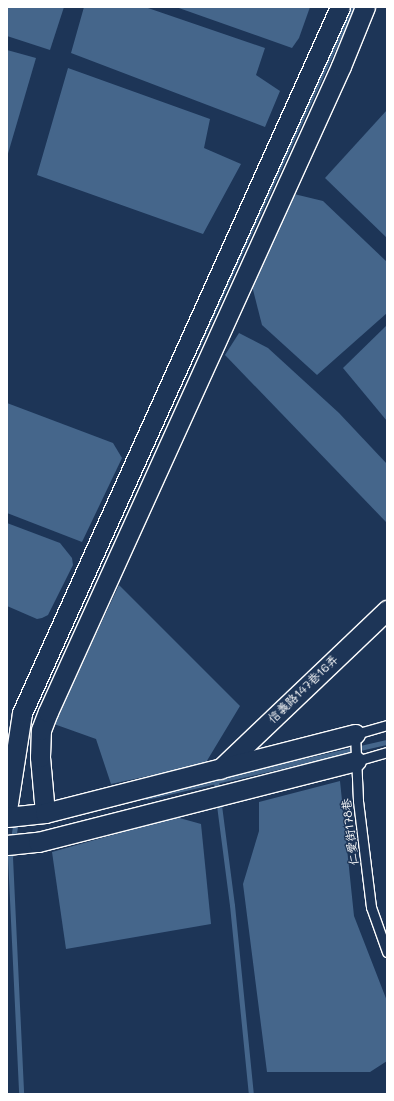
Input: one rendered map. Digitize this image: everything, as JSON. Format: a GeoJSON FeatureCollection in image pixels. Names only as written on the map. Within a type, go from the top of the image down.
{"type":"FeatureCollection","features":[{"type":"Feature","properties":{"kind":"street"},"geometry":{"type":"LineString","coordinates":[[340,7],[22,713],[9,815],[39,814],[355,737]]}},
{"type":"Feature","properties":{"kind":"street"},"geometry":{"type":"LineString","coordinates":[[39,814],[41,730],[48,712],[341,66],[365,7]]}},
{"type":"Feature","properties":{"kind":"street","name":"信義路147巷16弄"},"geometry":{"type":"LineString","coordinates":[[219,769],[387,610]]}},
{"type":"Feature","properties":{"kind":"street"},"geometry":{"type":"LineString","coordinates":[[11,844],[38,842],[356,758]]}},
{"type":"Feature","properties":{"kind":"lane"},"geometry":{"type":"LineString","coordinates":[[355,737],[387,725]]}},
{"type":"Feature","properties":{"kind":"lane","name":"仁愛街178巷"},"geometry":{"type":"LineString","coordinates":[[355,737],[358,801],[372,907],[387,952]]}},
{"type":"Feature","properties":{"kind":"lane"},"geometry":{"type":"LineString","coordinates":[[356,758],[387,752]]}},
{"type":"Feature","properties":{"kind":"water"},"geometry":{"type":"Polygon","coordinates":[[[7,7],[64,7],[50,50],[7,36],[7,7]]]}},
{"type":"Feature","properties":{"kind":"water"},"geometry":{"type":"Polygon","coordinates":[[[84,7],[145,7],[265,48],[256,75],[280,91],[265,127],[71,53],[84,7]]]}},
{"type":"Feature","properties":{"kind":"water"},"geometry":{"type":"Polygon","coordinates":[[[176,7],[310,7],[299,38],[292,48],[176,7]]]}},
{"type":"Feature","properties":{"kind":"water"},"geometry":{"type":"Polygon","coordinates":[[[7,50],[36,58],[7,157],[7,50]]]}},
{"type":"Feature","properties":{"kind":"water"},"geometry":{"type":"Polygon","coordinates":[[[68,68],[210,119],[204,148],[241,164],[203,234],[37,175],[68,68]]]}},
{"type":"Feature","properties":{"kind":"water"},"geometry":{"type":"Polygon","coordinates":[[[387,110],[387,238],[325,178],[387,110]]]}},
{"type":"Feature","properties":{"kind":"water"},"geometry":{"type":"Polygon","coordinates":[[[294,194],[323,201],[387,262],[387,313],[317,375],[262,325],[252,286],[294,194]]]}},
{"type":"Feature","properties":{"kind":"water"},"geometry":{"type":"Polygon","coordinates":[[[387,325],[387,421],[343,368],[387,325]]]}},
{"type":"Feature","properties":{"kind":"water"},"geometry":{"type":"Polygon","coordinates":[[[239,333],[268,348],[339,413],[387,464],[387,523],[225,355],[239,333]]]}},
{"type":"Feature","properties":{"kind":"water"},"geometry":{"type":"Polygon","coordinates":[[[7,403],[113,443],[122,458],[82,542],[7,513],[7,403]]]}},
{"type":"Feature","properties":{"kind":"water"},"geometry":{"type":"Polygon","coordinates":[[[7,523],[60,543],[72,558],[73,565],[48,615],[42,618],[37,619],[7,606],[7,523]]]}},
{"type":"Feature","properties":{"kind":"water"},"geometry":{"type":"Polygon","coordinates":[[[119,585],[240,706],[205,764],[111,784],[96,739],[54,724],[119,585]]]}},
{"type":"Feature","properties":{"kind":"water"},"geometry":{"type":"Polygon","coordinates":[[[340,781],[354,916],[387,1001],[387,1061],[370,1072],[267,1072],[243,884],[259,831],[259,802],[340,781]]]}},
{"type":"Feature","properties":{"kind":"water"},"geometry":{"type":"Polygon","coordinates":[[[176,817],[201,824],[211,924],[66,949],[52,852],[176,817]]]}},
{"type":"Feature","properties":{"kind":"waterway"},"geometry":{"type":"LineString","coordinates":[[197,347],[352,7]]}},
{"type":"Feature","properties":{"kind":"waterway"},"geometry":{"type":"LineString","coordinates":[[146,797],[387,742]]}},
{"type":"Feature","properties":{"kind":"waterway"},"geometry":{"type":"LineString","coordinates":[[216,782],[232,905],[251,1094]]}},
{"type":"Feature","properties":{"kind":"waterway"},"geometry":{"type":"LineString","coordinates":[[16,820],[10,857],[21,1094]]}}]}
